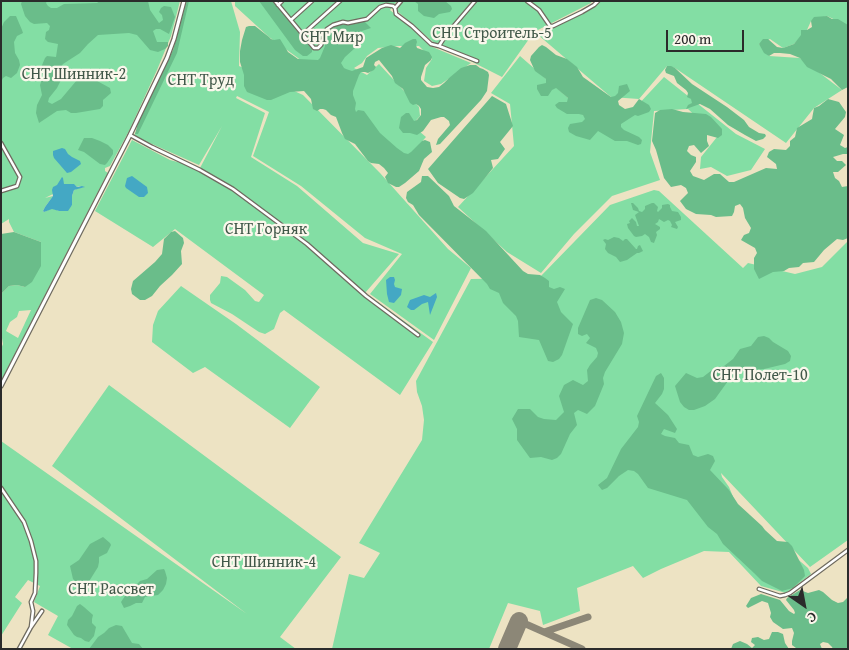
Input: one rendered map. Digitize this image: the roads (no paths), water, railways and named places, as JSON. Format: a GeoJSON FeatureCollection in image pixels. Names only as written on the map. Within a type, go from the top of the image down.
{"type":"FeatureCollection","features":[{"type":"Feature","properties":{"kind":"street"},"geometry":{"type":"LineString","coordinates":[[1,386],[130,135],[171,48],[184,1]]}},
{"type":"Feature","properties":{"kind":"street"},"geometry":{"type":"LineString","coordinates":[[275,1],[314,48],[318,48],[328,29],[333,25],[367,18],[380,6],[386,5],[395,8]]}},
{"type":"Feature","properties":{"kind":"street"},"geometry":{"type":"LineString","coordinates":[[278,5],[282,1]]}},
{"type":"Feature","properties":{"kind":"street"},"geometry":{"type":"LineString","coordinates":[[291,20],[312,1]]}},
{"type":"Feature","properties":{"kind":"street"},"geometry":{"type":"LineString","coordinates":[[302,35],[340,1]]}},
{"type":"Feature","properties":{"kind":"street"},"geometry":{"type":"LineString","coordinates":[[400,1],[395,8],[396,14],[431,44],[477,61]]}},
{"type":"Feature","properties":{"kind":"street"},"geometry":{"type":"LineString","coordinates":[[439,46],[475,1]]}},
{"type":"Feature","properties":{"kind":"street"},"geometry":{"type":"LineString","coordinates":[[526,1],[539,10],[550,26],[553,26],[582,12],[598,1]]}},
{"type":"Feature","properties":{"kind":"street"},"geometry":{"type":"LineString","coordinates":[[130,135],[152,148],[190,164],[233,189],[307,244],[366,296],[418,336]]}},
{"type":"Feature","properties":{"kind":"street"},"geometry":{"type":"LineString","coordinates":[[1,144],[20,177],[17,186],[1,191]]}},
{"type":"Feature","properties":{"kind":"street"},"geometry":{"type":"LineString","coordinates":[[1,488],[24,522],[31,541],[36,566],[35,593],[31,602],[32,626]]}},
{"type":"Feature","properties":{"kind":"street"},"geometry":{"type":"LineString","coordinates":[[759,589],[780,596],[790,593],[848,550]]}},
{"type":"Feature","properties":{"kind":"street"},"geometry":{"type":"LineString","coordinates":[[32,607],[39,616]]}},
{"type":"Feature","properties":{"kind":"street"},"geometry":{"type":"LineString","coordinates":[[19,649],[42,611]]}},
{"type":"Feature","properties":{"kind":"water"},"geometry":{"type":"Polygon","coordinates":[[[62,148],[80,161],[81,164],[71,172],[67,173],[54,158],[53,151],[62,148]]]}},
{"type":"Feature","properties":{"kind":"water"},"geometry":{"type":"Polygon","coordinates":[[[132,176],[147,187],[148,193],[144,197],[139,197],[126,188],[127,178],[132,176]]]}},
{"type":"Feature","properties":{"kind":"water"},"geometry":{"type":"Polygon","coordinates":[[[62,177],[64,184],[85,187],[74,190],[72,205],[68,211],[52,209],[44,212],[45,207],[53,196],[53,187],[57,185],[62,177]]]}},
{"type":"Feature","properties":{"kind":"water"},"geometry":{"type":"Polygon","coordinates":[[[394,277],[395,287],[402,289],[401,295],[394,303],[389,302],[387,294],[386,280],[394,277]]]}},
{"type":"Feature","properties":{"kind":"water"},"geometry":{"type":"Polygon","coordinates":[[[436,293],[437,297],[430,315],[428,302],[414,310],[407,307],[410,300],[424,295],[430,297],[436,293]]]}},
{"type":"Feature","properties":{"kind":"park label","name":"СНТ Строитель-5"},"geometry":{"type":"Point","coordinates":[492,34]}},
{"type":"Feature","properties":{"kind":"park label","name":"СНТ Мир"},"geometry":{"type":"Point","coordinates":[332,38]}},
{"type":"Feature","properties":{"kind":"park label","name":"СНТ Шинник-2"},"geometry":{"type":"Point","coordinates":[74,75]}},
{"type":"Feature","properties":{"kind":"park label","name":"СНТ Труд"},"geometry":{"type":"Point","coordinates":[201,81]}},
{"type":"Feature","properties":{"kind":"park label","name":"СНТ Горняк"},"geometry":{"type":"Point","coordinates":[266,230]}},
{"type":"Feature","properties":{"kind":"park label","name":"СНТ Полет-10"},"geometry":{"type":"Point","coordinates":[760,376]}},
{"type":"Feature","properties":{"kind":"park label","name":"СНТ Шинник-4"},"geometry":{"type":"Point","coordinates":[264,563]}},
{"type":"Feature","properties":{"kind":"park label","name":"СНТ Рассвет"},"geometry":{"type":"Point","coordinates":[111,590]}}]}
